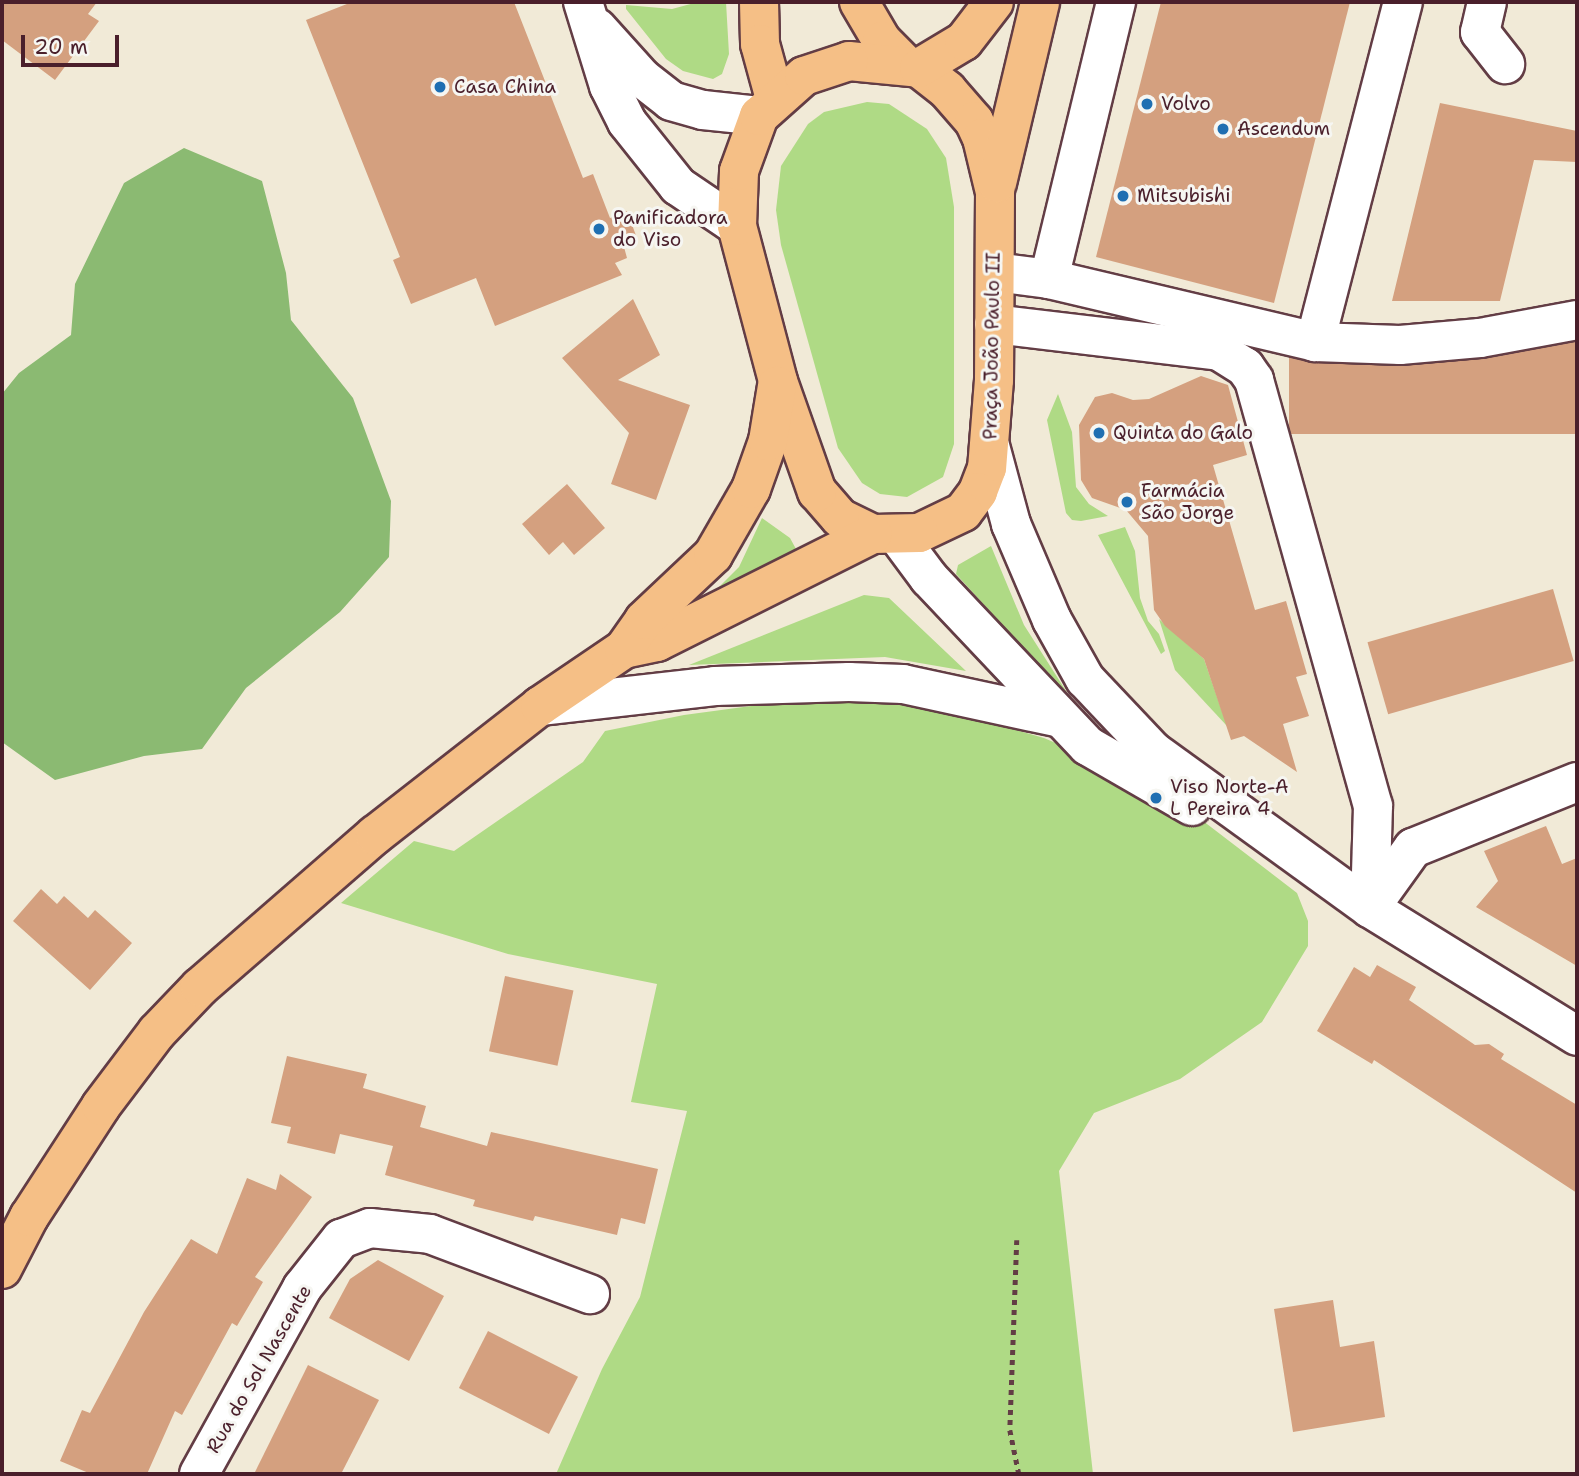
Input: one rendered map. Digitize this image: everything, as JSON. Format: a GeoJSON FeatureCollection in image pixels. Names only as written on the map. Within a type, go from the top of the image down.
{"type":"FeatureCollection","features":[{"type":"Feature","properties":{"kind":"main road"},"geometry":{"type":"LineString","coordinates":[[760,2],[760,44],[767,108]]}},
{"type":"Feature","properties":{"kind":"main road","name":"Praça João Paulo II"},"geometry":{"type":"LineString","coordinates":[[624,649],[670,636],[885,535],[933,529],[963,512],[978,492],[990,446],[994,324],[995,192],[989,156],[974,121],[882,41],[859,2]]}},
{"type":"Feature","properties":{"kind":"main road"},"geometry":{"type":"LineString","coordinates":[[885,535],[840,518],[817,492],[778,381],[737,226],[739,171],[767,108],[804,76],[834,63],[912,66],[964,41],[994,2]]}},
{"type":"Feature","properties":{"kind":"main road"},"geometry":{"type":"LineString","coordinates":[[995,192],[1040,2]]}},
{"type":"Feature","properties":{"kind":"main road"},"geometry":{"type":"LineString","coordinates":[[2,1269],[29,1217],[101,1106],[157,1032],[200,987],[375,835],[540,706],[624,649],[644,620],[713,555],[735,523],[768,441],[778,381]]}},
{"type":"Feature","properties":{"kind":"street"},"geometry":{"type":"LineString","coordinates":[[1049,279],[1116,2]]}},
{"type":"Feature","properties":{"kind":"street"},"geometry":{"type":"LineString","coordinates":[[1315,342],[1403,2]]}},
{"type":"Feature","properties":{"kind":"street"},"geometry":{"type":"LineString","coordinates":[[1487,2],[1480,32],[1505,64]]}},
{"type":"Feature","properties":{"kind":"street"},"geometry":{"type":"LineString","coordinates":[[588,13],[642,78],[671,101],[703,110],[767,108]]}},
{"type":"Feature","properties":{"kind":"street"},"geometry":{"type":"LineString","coordinates":[[588,13],[609,86],[627,122],[678,186],[737,226]]}},
{"type":"Feature","properties":{"kind":"street"},"geometry":{"type":"LineString","coordinates":[[995,272],[1049,279],[1315,342],[1400,345],[1480,338],[1577,320]]}},
{"type":"Feature","properties":{"kind":"street"},"geometry":{"type":"LineString","coordinates":[[994,324],[1219,351],[1245,367],[1254,380],[1373,806],[1370,908]]}},
{"type":"Feature","properties":{"kind":"street"},"geometry":{"type":"LineString","coordinates":[[990,446],[1011,524],[1052,620],[1085,678],[1153,751],[1326,872],[1370,908],[1577,1036]]}},
{"type":"Feature","properties":{"kind":"street"},"geometry":{"type":"LineString","coordinates":[[885,535],[1088,746],[1204,813],[1326,872]]}},
{"type":"Feature","properties":{"kind":"street"},"geometry":{"type":"LineString","coordinates":[[540,706],[715,686],[863,682],[940,690],[1060,718]]}},
{"type":"Feature","properties":{"kind":"street"},"geometry":{"type":"LineString","coordinates":[[1370,908],[1413,848],[1577,782]]}},
{"type":"Feature","properties":{"kind":"street","name":"Rua do Sol Nascente"},"geometry":{"type":"LineString","coordinates":[[199,1474],[302,1289],[341,1239],[370,1228],[430,1234],[590,1294]]}},
{"type":"Feature","properties":{"kind":"path"},"geometry":{"type":"LineString","coordinates":[[1017,1240],[1010,1430],[1019,1474]]}},
{"type":"Feature","properties":{"kind":"green space"},"geometry":{"type":"Polygon","coordinates":[[[698,2],[726,2],[729,54],[722,74],[713,79],[683,71],[666,59],[626,9],[626,5],[672,9],[698,2]]]}},
{"type":"Feature","properties":{"kind":"green space"},"geometry":{"type":"Polygon","coordinates":[[[867,102],[889,104],[927,129],[946,158],[954,207],[954,444],[943,477],[907,497],[880,494],[862,483],[838,448],[781,245],[776,210],[781,166],[808,124],[824,112],[867,102]]]}},
{"type":"Feature","properties":{"kind":"green space"},"geometry":{"type":"Polygon","coordinates":[[[184,148],[262,181],[286,273],[291,320],[353,398],[391,501],[389,557],[340,612],[246,688],[202,749],[144,756],[55,780],[2,742],[2,394],[19,373],[71,335],[75,284],[124,183],[184,148]]]}},
{"type":"Feature","properties":{"kind":"green space"},"geometry":{"type":"Polygon","coordinates":[[[1058,394],[1072,432],[1076,487],[1089,504],[1108,516],[1081,521],[1072,520],[1066,513],[1047,420],[1058,394]]]}},
{"type":"Feature","properties":{"kind":"green space"},"geometry":{"type":"Polygon","coordinates":[[[762,518],[790,538],[796,549],[726,594],[718,588],[739,567],[762,518]]]}},
{"type":"Feature","properties":{"kind":"green space"},"geometry":{"type":"Polygon","coordinates":[[[1125,527],[1135,551],[1140,598],[1148,621],[1159,634],[1165,651],[1161,654],[1098,535],[1125,527]]]}},
{"type":"Feature","properties":{"kind":"green space"},"geometry":{"type":"Polygon","coordinates":[[[991,546],[1024,625],[1075,705],[956,574],[958,565],[991,546]]]}},
{"type":"Feature","properties":{"kind":"green space"},"geometry":{"type":"Polygon","coordinates":[[[864,595],[889,598],[966,671],[885,657],[689,665],[864,595]]]}},
{"type":"Feature","properties":{"kind":"green space"},"geometry":{"type":"Polygon","coordinates":[[[1159,619],[1204,659],[1227,726],[1175,670],[1159,619]]]}},
{"type":"Feature","properties":{"kind":"green space"},"geometry":{"type":"Polygon","coordinates":[[[804,699],[932,706],[1044,738],[1116,769],[1190,811],[1297,893],[1308,921],[1308,946],[1262,1022],[1180,1079],[1094,1113],[1059,1171],[1093,1474],[556,1474],[602,1369],[640,1297],[687,1111],[631,1102],[657,984],[508,954],[341,903],[414,841],[454,851],[583,762],[605,731],[684,715],[804,699]]]}},
{"type":"Feature","properties":{"kind":"building"},"geometry":{"type":"Polygon","coordinates":[[[2,2],[97,2],[88,14],[99,21],[55,80],[2,40],[2,2]]]}},
{"type":"Feature","properties":{"kind":"building","name":"Casa China"},"geometry":{"type":"Polygon","coordinates":[[[352,2],[514,2],[583,178],[593,174],[610,218],[627,211],[638,241],[624,247],[627,258],[615,263],[622,275],[495,326],[476,278],[411,304],[393,260],[400,257],[306,20],[352,2]]]}},
{"type":"Feature","properties":{"kind":"building","name":"Ascendum"},"geometry":{"type":"Polygon","coordinates":[[[1161,2],[1350,2],[1274,303],[1096,257],[1161,2]]]}},
{"type":"Feature","properties":{"kind":"building"},"geometry":{"type":"Polygon","coordinates":[[[1440,103],[1577,131],[1577,162],[1534,160],[1500,301],[1392,301],[1440,103]]]}},
{"type":"Feature","properties":{"kind":"building"},"geometry":{"type":"Polygon","coordinates":[[[633,299],[660,355],[618,380],[690,405],[656,500],[611,484],[629,433],[562,358],[633,299]]]}},
{"type":"Feature","properties":{"kind":"building"},"geometry":{"type":"Polygon","coordinates":[[[1289,342],[1577,342],[1577,434],[1289,434],[1289,342]]]}},
{"type":"Feature","properties":{"kind":"building"},"geometry":{"type":"Polygon","coordinates":[[[1201,376],[1228,385],[1247,455],[1213,465],[1255,610],[1286,601],[1307,674],[1296,677],[1309,716],[1283,724],[1297,772],[1244,736],[1231,740],[1204,659],[1165,626],[1154,610],[1148,536],[1126,510],[1092,498],[1081,480],[1079,425],[1095,397],[1112,393],[1133,400],[1149,399],[1201,376]]]}},
{"type":"Feature","properties":{"kind":"building"},"geometry":{"type":"Polygon","coordinates":[[[567,484],[605,528],[574,555],[563,542],[549,555],[522,524],[567,484]]]}},
{"type":"Feature","properties":{"kind":"building"},"geometry":{"type":"Polygon","coordinates":[[[1553,589],[1574,661],[1388,714],[1367,642],[1553,589]]]}},
{"type":"Feature","properties":{"kind":"building"},"geometry":{"type":"Polygon","coordinates":[[[1546,826],[1562,864],[1577,858],[1577,966],[1476,907],[1498,881],[1484,851],[1546,826]]]}},
{"type":"Feature","properties":{"kind":"building"},"geometry":{"type":"Polygon","coordinates":[[[41,889],[57,904],[64,896],[88,918],[95,910],[132,943],[90,990],[13,921],[41,889]]]}},
{"type":"Feature","properties":{"kind":"building"},"geometry":{"type":"Polygon","coordinates":[[[1377,965],[1416,987],[1409,1000],[1475,1045],[1489,1044],[1504,1054],[1501,1059],[1577,1105],[1577,1193],[1374,1060],[1372,1064],[1317,1031],[1354,967],[1370,977],[1377,965]]]}},
{"type":"Feature","properties":{"kind":"building"},"geometry":{"type":"Polygon","coordinates":[[[505,976],[573,991],[557,1066],[489,1051],[505,976]]]}},
{"type":"Feature","properties":{"kind":"building"},"geometry":{"type":"Polygon","coordinates":[[[287,1056],[367,1074],[363,1088],[426,1106],[420,1127],[487,1146],[491,1132],[658,1169],[645,1224],[621,1218],[617,1235],[535,1216],[533,1221],[473,1206],[475,1200],[385,1175],[393,1146],[340,1134],[335,1154],[287,1143],[291,1127],[271,1123],[287,1056]]]}},
{"type":"Feature","properties":{"kind":"building"},"geometry":{"type":"Polygon","coordinates":[[[280,1174],[312,1197],[255,1277],[263,1282],[237,1326],[232,1323],[182,1415],[175,1411],[147,1474],[91,1474],[60,1461],[82,1410],[90,1413],[144,1312],[191,1239],[217,1254],[247,1178],[276,1190],[280,1174]]]}},
{"type":"Feature","properties":{"kind":"building"},"geometry":{"type":"Polygon","coordinates":[[[378,1260],[444,1296],[409,1361],[329,1318],[350,1279],[378,1260]]]}},
{"type":"Feature","properties":{"kind":"building"},"geometry":{"type":"Polygon","coordinates":[[[1333,1300],[1340,1347],[1374,1341],[1385,1417],[1293,1432],[1274,1309],[1333,1300]]]}},
{"type":"Feature","properties":{"kind":"building"},"geometry":{"type":"Polygon","coordinates":[[[488,1331],[578,1377],[549,1434],[459,1388],[488,1331]]]}},
{"type":"Feature","properties":{"kind":"building"},"geometry":{"type":"Polygon","coordinates":[[[308,1365],[379,1400],[341,1474],[254,1474],[308,1365]]]}},
{"type":"Feature","properties":{"kind":"place","name":"Casa China"},"geometry":{"type":"Point","coordinates":[440,87]}},
{"type":"Feature","properties":{"kind":"place","name":"Volvo"},"geometry":{"type":"Point","coordinates":[1147,104]}},
{"type":"Feature","properties":{"kind":"place","name":"Ascendum"},"geometry":{"type":"Point","coordinates":[1223,129]}},
{"type":"Feature","properties":{"kind":"place","name":"Mitsubishi"},"geometry":{"type":"Point","coordinates":[1123,196]}},
{"type":"Feature","properties":{"kind":"place","name":"Panificadora do Viso"},"geometry":{"type":"Point","coordinates":[599,229]}},
{"type":"Feature","properties":{"kind":"place","name":"Quinta do Galo"},"geometry":{"type":"Point","coordinates":[1099,433]}},
{"type":"Feature","properties":{"kind":"place","name":"Farmácia São Jorge"},"geometry":{"type":"Point","coordinates":[1127,502]}},
{"type":"Feature","properties":{"kind":"place","name":"Viso Norte-A L Pereira 4"},"geometry":{"type":"Point","coordinates":[1156,798]}}]}
